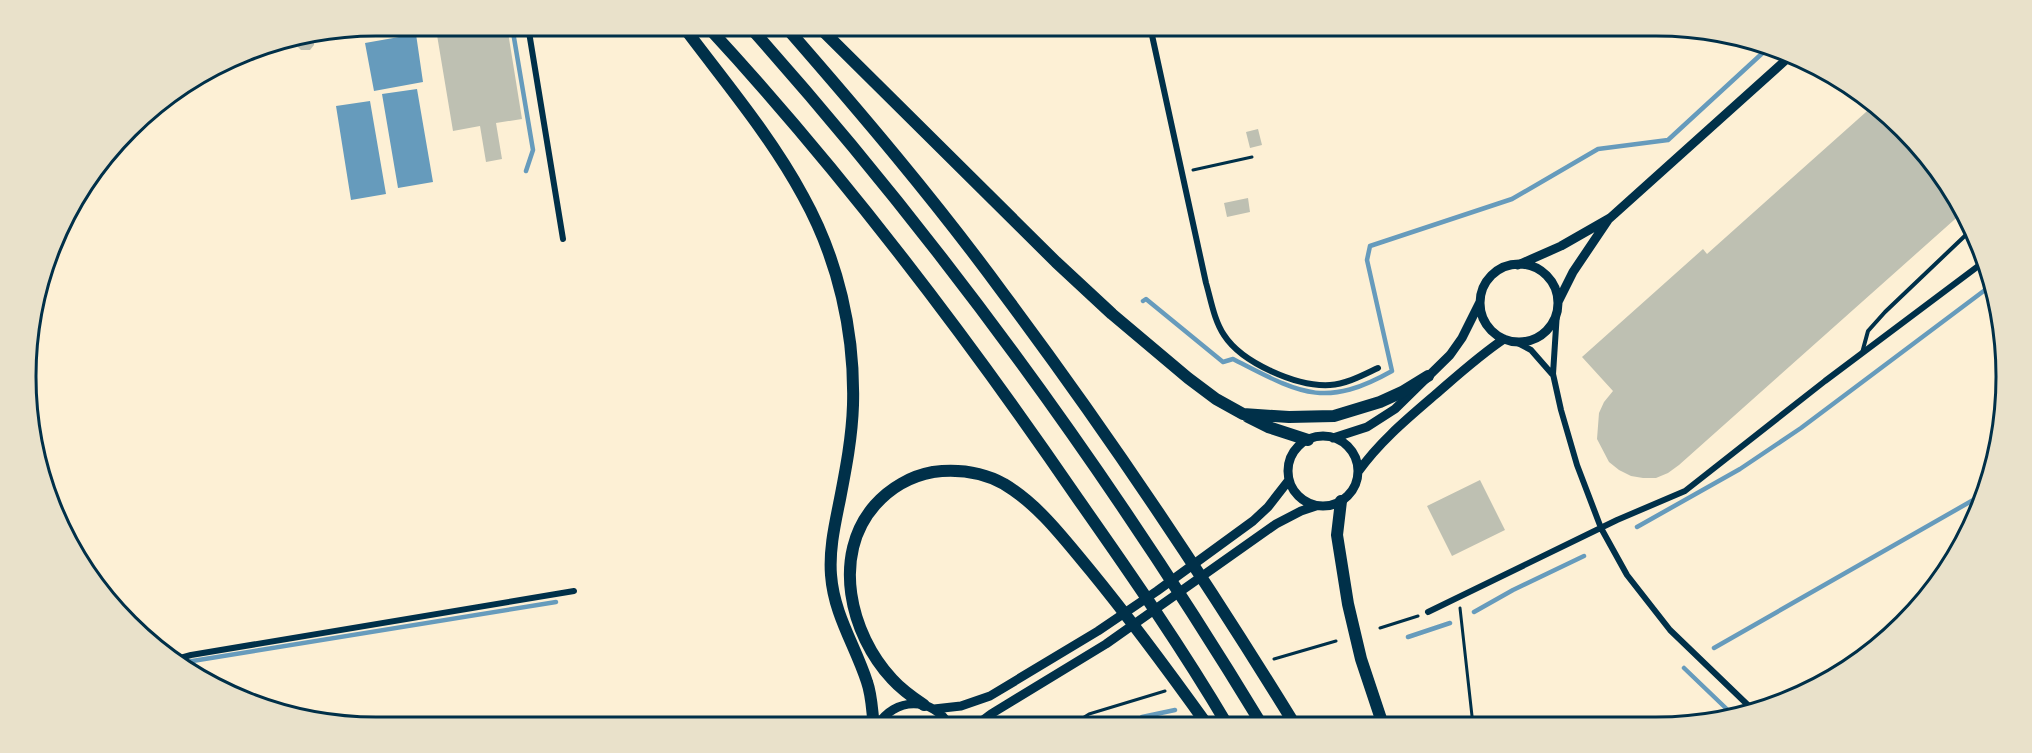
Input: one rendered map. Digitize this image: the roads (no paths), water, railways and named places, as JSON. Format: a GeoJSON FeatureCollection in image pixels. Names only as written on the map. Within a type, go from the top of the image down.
{"type":"FeatureCollection","features":[{"type":"Feature","properties":{"kind":"highway"},"geometry":{"type":"LineString","coordinates":[[691,36],[746,109],[790,173],[814,216],[836,272],[850,341],[853,407],[849,450],[832,540],[831,576],[836,608],[867,681],[873,717]]}},
{"type":"Feature","properties":{"kind":"highway"},"geometry":{"type":"LineString","coordinates":[[716,36],[823,160],[973,351],[1116,553],[1222,717]]}},
{"type":"Feature","properties":{"kind":"highway"},"geometry":{"type":"LineString","coordinates":[[757,36],[890,193],[1049,401],[1188,606],[1257,717]]}},
{"type":"Feature","properties":{"kind":"highway"},"geometry":{"type":"LineString","coordinates":[[793,36],[908,172],[1002,291],[1068,381],[1137,479],[1290,717]]}},
{"type":"Feature","properties":{"kind":"highway"},"geometry":{"type":"LineString","coordinates":[[828,36],[1112,314],[1188,378],[1216,399],[1268,427],[1308,440]]}},
{"type":"Feature","properties":{"kind":"highway"},"geometry":{"type":"LineString","coordinates":[[1243,414],[1289,417],[1334,416],[1380,402],[1428,376]]}},
{"type":"Feature","properties":{"kind":"highway"},"geometry":{"type":"LineString","coordinates":[[929,706],[892,679],[867,641],[850,587],[849,563],[859,530],[868,514],[880,500],[902,484],[919,476],[954,471],[974,473],[1001,483],[1042,514],[1110,595],[1201,717]]}},
{"type":"Feature","properties":{"kind":"highway"},"geometry":{"type":"LineString","coordinates":[[1341,501],[1337,535],[1348,604],[1380,717]]}},
{"type":"Feature","properties":{"kind":"main road"},"geometry":{"type":"LineString","coordinates":[[1518,265],[1561,246],[1610,218],[1784,61]]}},
{"type":"Feature","properties":{"kind":"main road"},"geometry":{"type":"LineString","coordinates":[[1480,302],[1486,324],[1504,339],[1516,342],[1530,340],[1542,334],[1552,324],[1573,272],[1610,218]]}},
{"type":"Feature","properties":{"kind":"main road"},"geometry":{"type":"LineString","coordinates":[[1316,506],[1297,495],[1289,480],[1290,459],[1299,446],[1317,437],[1333,438],[1367,427],[1395,409],[1450,355],[1462,338],[1490,277],[1505,267],[1530,266],[1546,275],[1553,285],[1557,307]]}},
{"type":"Feature","properties":{"kind":"main road"},"geometry":{"type":"LineString","coordinates":[[1358,472],[1367,459],[1404,421],[1504,339]]}},
{"type":"Feature","properties":{"kind":"main road"},"geometry":{"type":"LineString","coordinates":[[987,717],[1106,644],[1276,524],[1301,511],[1341,501],[1352,491],[1358,472],[1356,459],[1351,451],[1345,444],[1333,438]]}},
{"type":"Feature","properties":{"kind":"main road"},"geometry":{"type":"LineString","coordinates":[[883,717],[894,708],[906,704],[962,706],[990,696],[1098,631],[1156,591],[1243,528],[1268,507],[1289,480]]}},
{"type":"Feature","properties":{"kind":"main road"},"geometry":{"type":"LineString","coordinates":[[929,706],[944,717]]}},
{"type":"Feature","properties":{"kind":"street"},"geometry":{"type":"LineString","coordinates":[[530,36],[563,239]]}},
{"type":"Feature","properties":{"kind":"street"},"geometry":{"type":"LineString","coordinates":[[1152,36],[1202,265],[1215,314],[1224,335],[1244,357],[1279,374],[1318,385],[1342,383],[1378,368]]}},
{"type":"Feature","properties":{"kind":"street"},"geometry":{"type":"LineString","coordinates":[[1428,612],[1684,491],[1978,266]]}},
{"type":"Feature","properties":{"kind":"street"},"geometry":{"type":"LineString","coordinates":[[1557,307],[1553,374],[1577,465],[1602,528],[1628,575],[1670,630],[1747,704]]}},
{"type":"Feature","properties":{"kind":"street"},"geometry":{"type":"LineString","coordinates":[[1516,342],[1531,350],[1553,374]]}},
{"type":"Feature","properties":{"kind":"street"},"geometry":{"type":"LineString","coordinates":[[183,657],[574,591]]}},
{"type":"Feature","properties":{"kind":"lane"},"geometry":{"type":"LineString","coordinates":[[1862,353],[1868,331],[1965,236]]}},
{"type":"Feature","properties":{"kind":"water"},"geometry":{"type":"Polygon","coordinates":[[[416,36],[423,82],[374,91],[365,43],[416,36]]]}},
{"type":"Feature","properties":{"kind":"water"},"geometry":{"type":"Polygon","coordinates":[[[417,89],[433,182],[398,188],[382,94],[417,89]]]}},
{"type":"Feature","properties":{"kind":"water"},"geometry":{"type":"Polygon","coordinates":[[[370,101],[386,194],[351,200],[336,106],[370,101]]]}},
{"type":"Feature","properties":{"kind":"waterway"},"geometry":{"type":"LineString","coordinates":[[514,36],[533,150],[526,171]]}},
{"type":"Feature","properties":{"kind":"waterway"},"geometry":{"type":"LineString","coordinates":[[1143,301],[1146,299],[1223,362],[1233,359],[1294,388],[1329,393],[1368,383],[1392,371],[1367,260],[1370,246],[1512,199],[1598,149],[1668,140],[1762,53]]}},
{"type":"Feature","properties":{"kind":"waterway"},"geometry":{"type":"LineString","coordinates":[[1637,527],[1740,469],[1801,428],[1985,290]]}},
{"type":"Feature","properties":{"kind":"waterway"},"geometry":{"type":"LineString","coordinates":[[1714,648],[1973,500]]}},
{"type":"Feature","properties":{"kind":"waterway"},"geometry":{"type":"LineString","coordinates":[[1474,612],[1513,590],[1584,556]]}},
{"type":"Feature","properties":{"kind":"waterway"},"geometry":{"type":"LineString","coordinates":[[190,661],[556,602]]}},
{"type":"Feature","properties":{"kind":"waterway"},"geometry":{"type":"LineString","coordinates":[[1408,637],[1450,623]]}},
{"type":"Feature","properties":{"kind":"waterway"},"geometry":{"type":"LineString","coordinates":[[1684,668],[1727,709]]}},
{"type":"Feature","properties":{"kind":"waterway"},"geometry":{"type":"LineString","coordinates":[[1142,717],[1175,710]]}}]}
